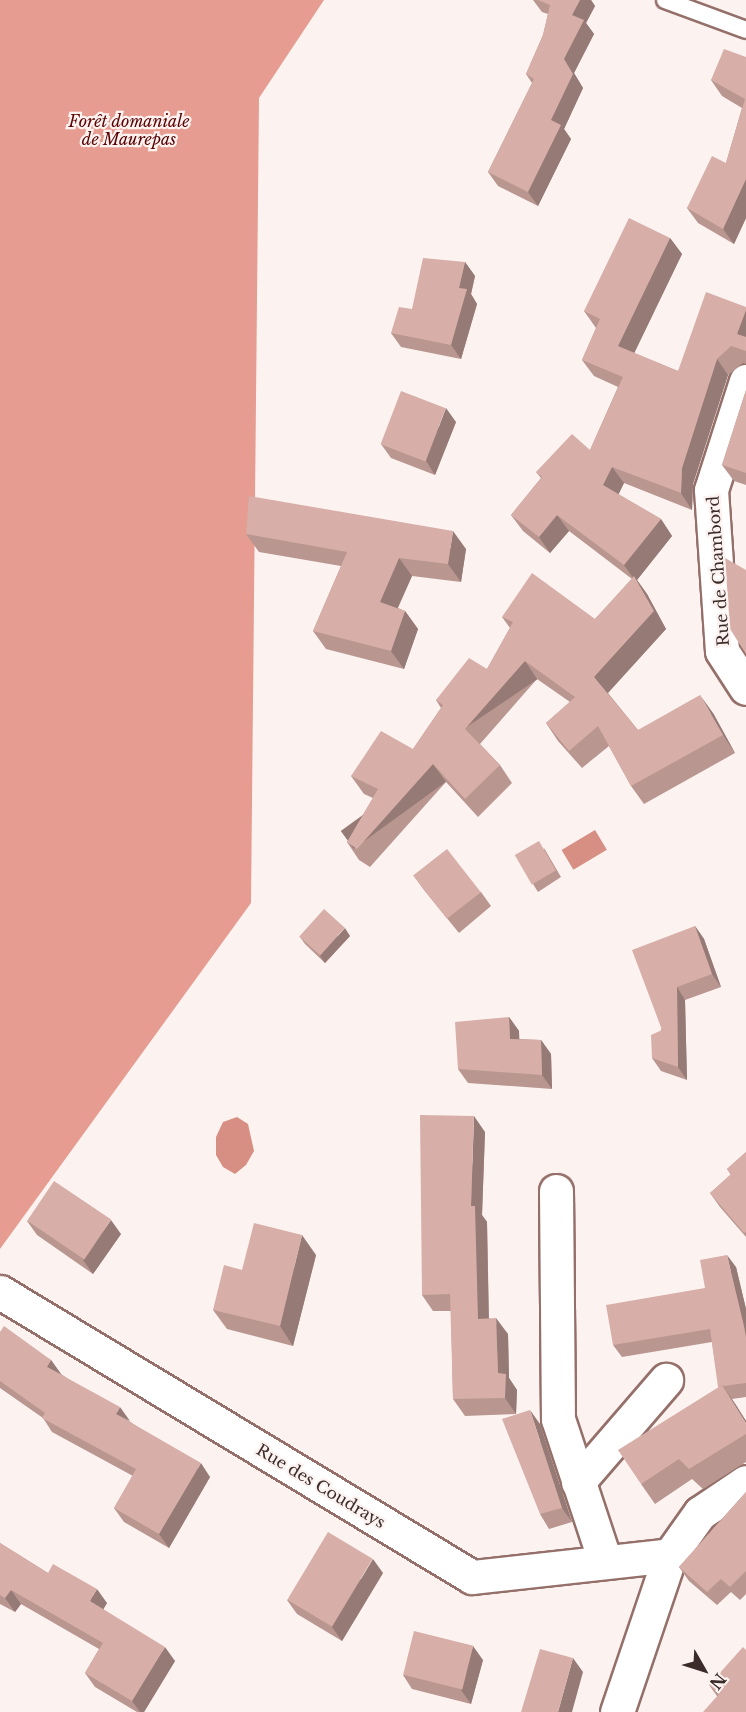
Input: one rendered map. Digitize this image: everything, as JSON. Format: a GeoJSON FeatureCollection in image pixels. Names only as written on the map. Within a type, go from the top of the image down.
{"type":"FeatureCollection","features":[{"type":"Feature","properties":{"kind":"street","name":"Rue de Chambord"},"geometry":{"type":"LineString","coordinates":[[746,381],[711,490],[722,651],[746,688]]}},
{"type":"Feature","properties":{"kind":"street"},"geometry":{"type":"LineString","coordinates":[[556,1191],[558,1419],[605,1560]]}},
{"type":"Feature","properties":{"kind":"street","name":"Rue des Coudrays"},"geometry":{"type":"LineString","coordinates":[[0,1292],[472,1577],[605,1560],[670,1555]]}},
{"type":"Feature","properties":{"kind":"street"},"geometry":{"type":"LineString","coordinates":[[578,1482],[666,1380]]}},
{"type":"Feature","properties":{"kind":"street"},"geometry":{"type":"LineString","coordinates":[[617,1712],[670,1555],[700,1513],[746,1482]]}},
{"type":"Feature","properties":{"kind":"lane"},"geometry":{"type":"LineString","coordinates":[[664,0],[746,30]]}},
{"type":"Feature","properties":{"kind":"green space","name":"Forêt domaniale de Maurepas"},"geometry":{"type":"Polygon","coordinates":[[[0,0],[324,0],[259,98],[251,903],[0,1249],[0,0]]]}},
{"type":"Feature","properties":{"kind":"shaded area"},"geometry":{"type":"Polygon","coordinates":[[[595,830],[607,850],[573,870],[562,850],[595,830]]]}},
{"type":"Feature","properties":{"kind":"shaded area"},"geometry":{"type":"Polygon","coordinates":[[[237,1117],[248,1124],[254,1151],[246,1165],[235,1174],[223,1167],[216,1155],[216,1137],[223,1122],[237,1117]]]}},
{"type":"Feature","properties":{"kind":"building"},"geometry":{"type":"Polygon","coordinates":[[[538,0],[580,0],[572,15],[584,20],[564,59],[573,74],[551,120],[561,125],[528,192],[488,172],[534,79],[526,74],[543,35],[550,5],[538,0]]]}},
{"type":"Feature","properties":{"kind":"building"},"geometry":{"type":"Polygon","coordinates":[[[724,49],[746,57],[746,179],[723,229],[687,208],[712,156],[726,163],[745,99],[711,80],[724,49]]]}},
{"type":"Feature","properties":{"kind":"building"},"geometry":{"type":"Polygon","coordinates":[[[629,218],[670,238],[618,346],[678,371],[706,292],[746,307],[737,334],[746,337],[746,351],[731,346],[717,359],[682,468],[681,493],[612,467],[603,485],[661,519],[624,565],[557,515],[539,537],[511,515],[542,477],[536,472],[572,434],[590,450],[623,377],[582,360],[600,319],[584,311],[629,218]]]}},
{"type":"Feature","properties":{"kind":"building"},"geometry":{"type":"Polygon","coordinates":[[[423,258],[465,262],[459,288],[467,289],[451,345],[391,333],[399,307],[412,309],[423,258]]]}},
{"type":"Feature","properties":{"kind":"building"},"geometry":{"type":"Polygon","coordinates":[[[746,390],[746,473],[722,465],[746,390]]]}},
{"type":"Feature","properties":{"kind":"building"},"geometry":{"type":"Polygon","coordinates":[[[401,391],[446,408],[425,461],[381,444],[401,391]]]}},
{"type":"Feature","properties":{"kind":"building"},"geometry":{"type":"Polygon","coordinates":[[[249,496],[453,531],[448,564],[399,558],[380,602],[405,611],[391,651],[313,631],[347,552],[246,534],[249,496]]]}},
{"type":"Feature","properties":{"kind":"building"},"geometry":{"type":"Polygon","coordinates":[[[725,558],[746,570],[746,654],[730,629],[725,558]]]}},
{"type":"Feature","properties":{"kind":"building"},"geometry":{"type":"Polygon","coordinates":[[[532,573],[595,619],[634,576],[654,611],[594,677],[638,730],[700,695],[723,735],[631,786],[598,726],[569,751],[546,723],[575,697],[525,661],[465,729],[500,765],[465,799],[433,764],[357,849],[347,842],[378,789],[351,776],[381,731],[413,749],[443,705],[436,700],[469,658],[487,669],[513,622],[502,617],[532,573]]]}},
{"type":"Feature","properties":{"kind":"building"},"geometry":{"type":"Polygon","coordinates":[[[539,841],[556,870],[532,884],[515,855],[539,841]]]}},
{"type":"Feature","properties":{"kind":"building"},"geometry":{"type":"Polygon","coordinates":[[[447,849],[481,892],[447,919],[413,875],[447,849]]]}},
{"type":"Feature","properties":{"kind":"building"},"geometry":{"type":"Polygon","coordinates":[[[324,909],[345,928],[320,955],[299,936],[324,909]]]}},
{"type":"Feature","properties":{"kind":"building"},"geometry":{"type":"Polygon","coordinates":[[[695,926],[712,974],[677,987],[678,1067],[652,1058],[651,1035],[662,1030],[632,950],[695,926]]]}},
{"type":"Feature","properties":{"kind":"building"},"geometry":{"type":"Polygon","coordinates":[[[509,1017],[510,1039],[541,1040],[542,1075],[458,1069],[455,1022],[509,1017]]]}},
{"type":"Feature","properties":{"kind":"building"},"geometry":{"type":"Polygon","coordinates":[[[420,1115],[474,1116],[471,1206],[475,1206],[478,1319],[496,1318],[498,1373],[506,1374],[505,1398],[453,1399],[450,1294],[422,1295],[420,1115]]]}},
{"type":"Feature","properties":{"kind":"building"},"geometry":{"type":"Polygon","coordinates":[[[746,1152],[746,1232],[744,1233],[710,1193],[731,1174],[727,1169],[746,1152]]]}},
{"type":"Feature","properties":{"kind":"building"},"geometry":{"type":"Polygon","coordinates":[[[54,1181],[111,1220],[84,1259],[27,1221],[54,1181]]]}},
{"type":"Feature","properties":{"kind":"building"},"geometry":{"type":"Polygon","coordinates":[[[254,1223],[302,1235],[280,1326],[213,1310],[224,1265],[242,1270],[254,1223]]]}},
{"type":"Feature","properties":{"kind":"building"},"geometry":{"type":"Polygon","coordinates":[[[727,1255],[746,1337],[746,1383],[718,1387],[710,1329],[613,1345],[606,1305],[705,1288],[700,1260],[727,1255]]]}},
{"type":"Feature","properties":{"kind":"building"},"geometry":{"type":"Polygon","coordinates":[[[4,1326],[51,1360],[47,1367],[120,1407],[116,1414],[201,1463],[159,1534],[114,1508],[136,1469],[42,1418],[45,1413],[0,1381],[0,1332],[4,1326]]]}},
{"type":"Feature","properties":{"kind":"building"},"geometry":{"type":"Polygon","coordinates":[[[722,1385],[746,1423],[746,1434],[689,1469],[679,1459],[641,1484],[618,1450],[722,1385]]]}},
{"type":"Feature","properties":{"kind":"building"},"geometry":{"type":"Polygon","coordinates":[[[530,1410],[562,1508],[540,1514],[502,1419],[530,1410]]]}},
{"type":"Feature","properties":{"kind":"building"},"geometry":{"type":"Polygon","coordinates":[[[746,1492],[746,1571],[730,1587],[721,1579],[707,1592],[679,1567],[746,1492]]]}},
{"type":"Feature","properties":{"kind":"building"},"geometry":{"type":"Polygon","coordinates":[[[328,1532],[373,1559],[332,1626],[287,1600],[328,1532]]]}},
{"type":"Feature","properties":{"kind":"building"},"geometry":{"type":"Polygon","coordinates":[[[0,1543],[48,1573],[53,1564],[97,1589],[90,1601],[165,1647],[132,1701],[85,1673],[103,1643],[11,1590],[5,1598],[0,1595],[0,1543]]]}},
{"type":"Feature","properties":{"kind":"building"},"geometry":{"type":"Polygon","coordinates":[[[414,1631],[473,1646],[462,1689],[403,1675],[414,1631]]]}},
{"type":"Feature","properties":{"kind":"building"},"geometry":{"type":"Polygon","coordinates":[[[743,1647],[746,1650],[746,1712],[703,1712],[719,1694],[709,1685],[743,1647]]]}},
{"type":"Feature","properties":{"kind":"building"},"geometry":{"type":"Polygon","coordinates":[[[540,1649],[573,1658],[558,1712],[521,1712],[540,1649]]]}}]}
